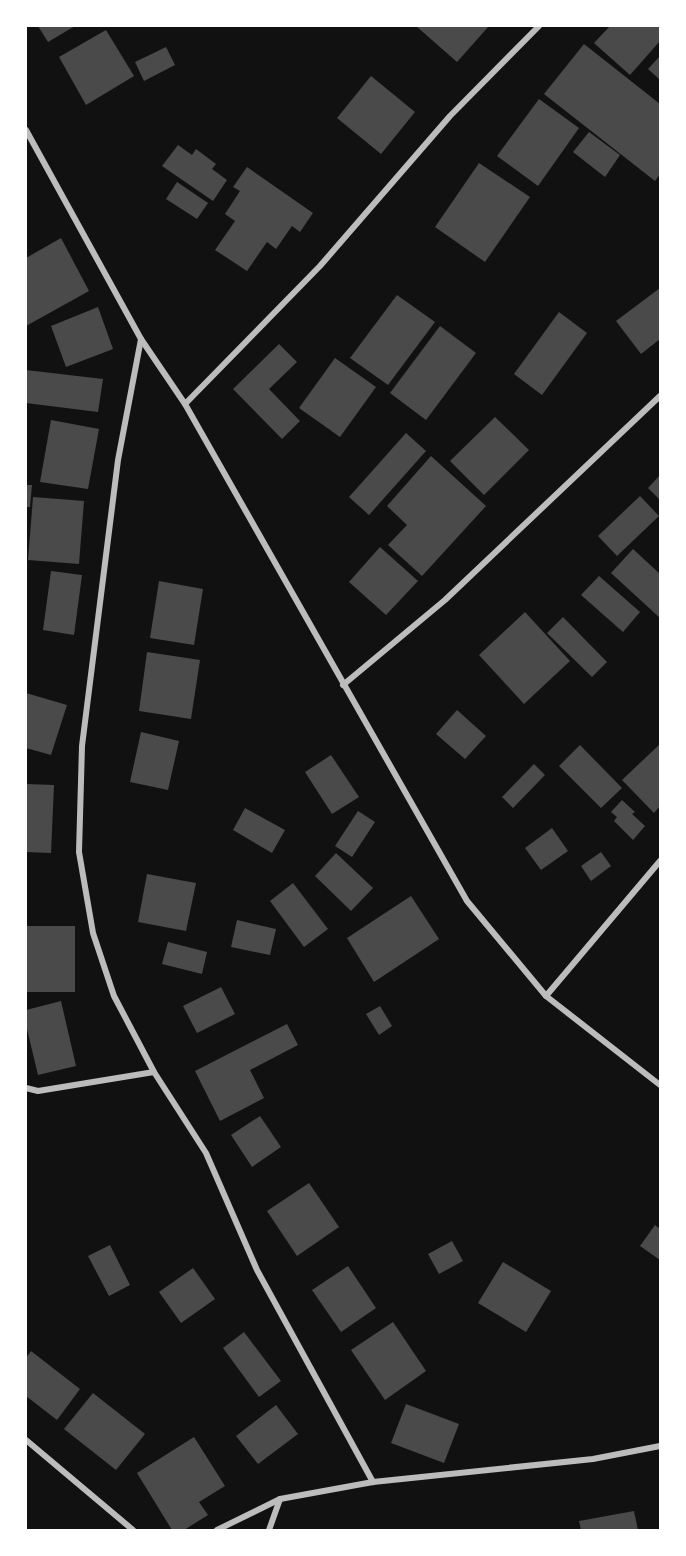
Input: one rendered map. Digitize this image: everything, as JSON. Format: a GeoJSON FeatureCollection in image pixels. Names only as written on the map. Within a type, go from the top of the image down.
{"type":"FeatureCollection","features":[{"type":"Feature","properties":{"kind":"street"},"geometry":{"type":"LineString","coordinates":[[185,404],[320,266],[450,116],[539,26]]}},
{"type":"Feature","properties":{"kind":"street"},"geometry":{"type":"LineString","coordinates":[[26,130],[141,339],[185,404],[467,901],[546,996],[660,1085]]}},
{"type":"Feature","properties":{"kind":"street"},"geometry":{"type":"LineString","coordinates":[[141,339],[118,460],[81,746],[80,852],[93,933],[114,996],[154,1072],[206,1153],[257,1270],[372,1482]]}},
{"type":"Feature","properties":{"kind":"street"},"geometry":{"type":"LineString","coordinates":[[343,685],[445,600],[660,396]]}},
{"type":"Feature","properties":{"kind":"street"},"geometry":{"type":"LineString","coordinates":[[546,996],[660,861]]}},
{"type":"Feature","properties":{"kind":"street"},"geometry":{"type":"LineString","coordinates":[[26,1088],[48,1089],[154,1072]]}},
{"type":"Feature","properties":{"kind":"street"},"geometry":{"type":"LineString","coordinates":[[26,1440],[132,1530]]}},
{"type":"Feature","properties":{"kind":"street"},"geometry":{"type":"LineString","coordinates":[[217,1530],[280,1499],[372,1482],[593,1459],[660,1446]]}},
{"type":"Feature","properties":{"kind":"street"},"geometry":{"type":"LineString","coordinates":[[269,1530],[280,1499]]}},
{"type":"Feature","properties":{"kind":"building"},"geometry":{"type":"Polygon","coordinates":[[[38,26],[75,26],[48,42],[38,26]]]}},
{"type":"Feature","properties":{"kind":"building"},"geometry":{"type":"Polygon","coordinates":[[[416,26],[489,26],[457,62],[416,26]]]}},
{"type":"Feature","properties":{"kind":"building"},"geometry":{"type":"Polygon","coordinates":[[[610,26],[660,26],[660,41],[630,75],[594,43],[610,26]]]}},
{"type":"Feature","properties":{"kind":"building"},"geometry":{"type":"Polygon","coordinates":[[[106,30],[134,76],[86,105],[59,57],[106,30]]]}},
{"type":"Feature","properties":{"kind":"building"},"geometry":{"type":"Polygon","coordinates":[[[584,44],[660,104],[660,174],[655,181],[544,94],[584,44]]]}},
{"type":"Feature","properties":{"kind":"building"},"geometry":{"type":"Polygon","coordinates":[[[166,47],[175,65],[144,81],[135,62],[166,47]]]}},
{"type":"Feature","properties":{"kind":"building"},"geometry":{"type":"Polygon","coordinates":[[[660,56],[660,80],[648,69],[660,56]]]}},
{"type":"Feature","properties":{"kind":"building"},"geometry":{"type":"Polygon","coordinates":[[[371,76],[415,112],[381,154],[337,118],[371,76]]]}},
{"type":"Feature","properties":{"kind":"building"},"geometry":{"type":"Polygon","coordinates":[[[539,99],[579,128],[538,186],[497,156],[539,99]]]}},
{"type":"Feature","properties":{"kind":"building"},"geometry":{"type":"Polygon","coordinates":[[[589,132],[620,155],[605,177],[573,152],[589,132]]]}},
{"type":"Feature","properties":{"kind":"building"},"geometry":{"type":"Polygon","coordinates":[[[178,145],[192,155],[196,149],[216,164],[212,169],[227,180],[213,201],[162,166],[178,145]]]}},
{"type":"Feature","properties":{"kind":"building"},"geometry":{"type":"Polygon","coordinates":[[[479,163],[530,197],[485,262],[435,227],[479,163]]]}},
{"type":"Feature","properties":{"kind":"building"},"geometry":{"type":"Polygon","coordinates":[[[247,167],[313,213],[300,232],[292,226],[276,249],[267,242],[247,271],[215,250],[235,221],[225,214],[240,191],[233,187],[247,167]]]}},
{"type":"Feature","properties":{"kind":"building"},"geometry":{"type":"Polygon","coordinates":[[[177,182],[208,203],[197,219],[166,199],[177,182]]]}},
{"type":"Feature","properties":{"kind":"building"},"geometry":{"type":"Polygon","coordinates":[[[61,238],[89,291],[26,326],[26,258],[61,238]]]}},
{"type":"Feature","properties":{"kind":"building"},"geometry":{"type":"Polygon","coordinates":[[[660,288],[660,339],[641,354],[616,321],[660,288]]]}},
{"type":"Feature","properties":{"kind":"building"},"geometry":{"type":"Polygon","coordinates":[[[397,295],[435,322],[388,385],[350,358],[397,295]]]}},
{"type":"Feature","properties":{"kind":"building"},"geometry":{"type":"Polygon","coordinates":[[[98,307],[113,349],[66,367],[51,326],[98,307]]]}},
{"type":"Feature","properties":{"kind":"building"},"geometry":{"type":"Polygon","coordinates":[[[559,312],[587,333],[542,395],[514,374],[559,312]]]}},
{"type":"Feature","properties":{"kind":"building"},"geometry":{"type":"Polygon","coordinates":[[[440,326],[476,353],[426,420],[390,393],[440,326]]]}},
{"type":"Feature","properties":{"kind":"building"},"geometry":{"type":"Polygon","coordinates":[[[279,344],[297,362],[269,389],[300,421],[282,439],[233,389],[279,344]]]}},
{"type":"Feature","properties":{"kind":"building"},"geometry":{"type":"Polygon","coordinates":[[[335,358],[376,387],[340,437],[299,408],[335,358]]]}},
{"type":"Feature","properties":{"kind":"building"},"geometry":{"type":"Polygon","coordinates":[[[26,370],[103,379],[98,412],[26,403],[26,370]]]}},
{"type":"Feature","properties":{"kind":"building"},"geometry":{"type":"Polygon","coordinates":[[[495,417],[529,450],[484,495],[450,461],[495,417]]]}},
{"type":"Feature","properties":{"kind":"building"},"geometry":{"type":"Polygon","coordinates":[[[51,420],[99,429],[88,489],[40,482],[51,420]]]}},
{"type":"Feature","properties":{"kind":"building"},"geometry":{"type":"Polygon","coordinates":[[[406,433],[426,451],[369,515],[349,497],[406,433]]]}},
{"type":"Feature","properties":{"kind":"building"},"geometry":{"type":"Polygon","coordinates":[[[431,456],[486,506],[422,576],[388,545],[407,525],[387,506],[431,456]]]}},
{"type":"Feature","properties":{"kind":"building"},"geometry":{"type":"Polygon","coordinates":[[[660,475],[660,500],[648,488],[660,475]]]}},
{"type":"Feature","properties":{"kind":"building"},"geometry":{"type":"Polygon","coordinates":[[[26,485],[32,485],[30,507],[26,507],[26,485]]]}},
{"type":"Feature","properties":{"kind":"building"},"geometry":{"type":"Polygon","coordinates":[[[640,496],[659,516],[617,556],[598,536],[640,496]]]}},
{"type":"Feature","properties":{"kind":"building"},"geometry":{"type":"Polygon","coordinates":[[[33,497],[84,501],[79,564],[28,560],[33,497]]]}},
{"type":"Feature","properties":{"kind":"building"},"geometry":{"type":"Polygon","coordinates":[[[380,547],[418,581],[386,615],[349,582],[380,547]]]}},
{"type":"Feature","properties":{"kind":"building"},"geometry":{"type":"Polygon","coordinates":[[[633,549],[660,574],[660,618],[611,573],[633,549]]]}},
{"type":"Feature","properties":{"kind":"building"},"geometry":{"type":"Polygon","coordinates":[[[51,571],[82,575],[74,635],[43,630],[51,571]]]}},
{"type":"Feature","properties":{"kind":"building"},"geometry":{"type":"Polygon","coordinates":[[[599,576],[640,612],[623,632],[581,595],[599,576]]]}},
{"type":"Feature","properties":{"kind":"building"},"geometry":{"type":"Polygon","coordinates":[[[159,581],[203,589],[194,645],[150,638],[159,581]]]}},
{"type":"Feature","properties":{"kind":"building"},"geometry":{"type":"Polygon","coordinates":[[[525,612],[570,661],[524,704],[479,655],[525,612]]]}},
{"type":"Feature","properties":{"kind":"building"},"geometry":{"type":"Polygon","coordinates":[[[563,617],[607,662],[592,677],[547,633],[563,617]]]}},
{"type":"Feature","properties":{"kind":"building"},"geometry":{"type":"Polygon","coordinates":[[[147,652],[200,660],[191,719],[139,711],[147,652]]]}},
{"type":"Feature","properties":{"kind":"building"},"geometry":{"type":"Polygon","coordinates":[[[26,693],[67,705],[51,755],[26,748],[26,693]]]}},
{"type":"Feature","properties":{"kind":"building"},"geometry":{"type":"Polygon","coordinates":[[[457,710],[486,736],[465,759],[436,734],[457,710]]]}},
{"type":"Feature","properties":{"kind":"building"},"geometry":{"type":"Polygon","coordinates":[[[141,732],[179,741],[168,790],[130,782],[141,732]]]}},
{"type":"Feature","properties":{"kind":"building"},"geometry":{"type":"Polygon","coordinates":[[[660,744],[660,806],[654,813],[622,780],[660,744]]]}},
{"type":"Feature","properties":{"kind":"building"},"geometry":{"type":"Polygon","coordinates":[[[580,745],[622,788],[601,808],[559,766],[580,745]]]}},
{"type":"Feature","properties":{"kind":"building"},"geometry":{"type":"Polygon","coordinates":[[[331,755],[359,797],[332,814],[305,772],[331,755]]]}},
{"type":"Feature","properties":{"kind":"building"},"geometry":{"type":"Polygon","coordinates":[[[534,764],[545,775],[513,808],[502,797],[534,764]]]}},
{"type":"Feature","properties":{"kind":"building"},"geometry":{"type":"Polygon","coordinates":[[[26,784],[54,785],[51,853],[26,852],[26,784]]]}},
{"type":"Feature","properties":{"kind":"building"},"geometry":{"type":"Polygon","coordinates":[[[622,800],[645,826],[633,840],[614,821],[617,817],[611,812],[622,800]]]}},
{"type":"Feature","properties":{"kind":"building"},"geometry":{"type":"Polygon","coordinates":[[[245,808],[285,830],[272,853],[233,830],[245,808]]]}},
{"type":"Feature","properties":{"kind":"building"},"geometry":{"type":"Polygon","coordinates":[[[358,811],[375,822],[352,857],[335,846],[358,811]]]}},
{"type":"Feature","properties":{"kind":"building"},"geometry":{"type":"Polygon","coordinates":[[[552,828],[568,851],[541,870],[525,848],[552,828]]]}},
{"type":"Feature","properties":{"kind":"building"},"geometry":{"type":"Polygon","coordinates":[[[601,852],[611,866],[591,881],[581,866],[601,852]]]}},
{"type":"Feature","properties":{"kind":"building"},"geometry":{"type":"Polygon","coordinates":[[[336,853],[373,888],[351,911],[315,876],[336,853]]]}},
{"type":"Feature","properties":{"kind":"building"},"geometry":{"type":"Polygon","coordinates":[[[147,874],[196,883],[186,931],[138,922],[147,874]]]}},
{"type":"Feature","properties":{"kind":"building"},"geometry":{"type":"Polygon","coordinates":[[[293,883],[328,929],[304,947],[270,901],[293,883]]]}},
{"type":"Feature","properties":{"kind":"building"},"geometry":{"type":"Polygon","coordinates":[[[411,896],[439,939],[374,982],[347,938],[411,896]]]}},
{"type":"Feature","properties":{"kind":"building"},"geometry":{"type":"Polygon","coordinates":[[[237,920],[276,929],[270,955],[231,947],[237,920]]]}},
{"type":"Feature","properties":{"kind":"building"},"geometry":{"type":"Polygon","coordinates":[[[26,926],[75,926],[75,992],[26,992],[26,926]]]}},
{"type":"Feature","properties":{"kind":"building"},"geometry":{"type":"Polygon","coordinates":[[[168,942],[207,952],[202,974],[162,964],[168,942]]]}},
{"type":"Feature","properties":{"kind":"building"},"geometry":{"type":"Polygon","coordinates":[[[221,987],[235,1014],[197,1033],[183,1006],[221,987]]]}},
{"type":"Feature","properties":{"kind":"building"},"geometry":{"type":"Polygon","coordinates":[[[61,1001],[76,1066],[38,1075],[26,1025],[26,1010],[61,1001]]]}},
{"type":"Feature","properties":{"kind":"building"},"geometry":{"type":"Polygon","coordinates":[[[380,1006],[392,1026],[379,1035],[366,1014],[380,1006]]]}},
{"type":"Feature","properties":{"kind":"building"},"geometry":{"type":"Polygon","coordinates":[[[287,1024],[298,1045],[250,1070],[264,1098],[220,1121],[195,1071],[287,1024]]]}},
{"type":"Feature","properties":{"kind":"building"},"geometry":{"type":"Polygon","coordinates":[[[260,1116],[281,1147],[252,1167],[231,1135],[260,1116]]]}},
{"type":"Feature","properties":{"kind":"building"},"geometry":{"type":"Polygon","coordinates":[[[309,1183],[339,1227],[297,1256],[267,1211],[309,1183]]]}},
{"type":"Feature","properties":{"kind":"building"},"geometry":{"type":"Polygon","coordinates":[[[655,1225],[660,1229],[660,1260],[640,1246],[655,1225]]]}},
{"type":"Feature","properties":{"kind":"building"},"geometry":{"type":"Polygon","coordinates":[[[452,1241],[463,1261],[439,1274],[428,1254],[452,1241]]]}},
{"type":"Feature","properties":{"kind":"building"},"geometry":{"type":"Polygon","coordinates":[[[110,1245],[130,1285],[109,1296],[88,1256],[110,1245]]]}},
{"type":"Feature","properties":{"kind":"building"},"geometry":{"type":"Polygon","coordinates":[[[503,1262],[551,1291],[526,1332],[478,1303],[503,1262]]]}},
{"type":"Feature","properties":{"kind":"building"},"geometry":{"type":"Polygon","coordinates":[[[348,1266],[376,1308],[341,1332],[312,1290],[348,1266]]]}},
{"type":"Feature","properties":{"kind":"building"},"geometry":{"type":"Polygon","coordinates":[[[193,1268],[215,1299],[181,1323],[159,1292],[193,1268]]]}},
{"type":"Feature","properties":{"kind":"building"},"geometry":{"type":"Polygon","coordinates":[[[393,1322],[426,1371],[385,1400],[351,1350],[393,1322]]]}},
{"type":"Feature","properties":{"kind":"building"},"geometry":{"type":"Polygon","coordinates":[[[244,1332],[281,1381],[259,1397],[223,1348],[244,1332]]]}},
{"type":"Feature","properties":{"kind":"building"},"geometry":{"type":"Polygon","coordinates":[[[31,1351],[80,1389],[57,1420],[26,1396],[26,1358],[31,1351]]]}},
{"type":"Feature","properties":{"kind":"building"},"geometry":{"type":"Polygon","coordinates":[[[93,1393],[145,1434],[116,1470],[64,1429],[93,1393]]]}},
{"type":"Feature","properties":{"kind":"building"},"geometry":{"type":"Polygon","coordinates":[[[406,1404],[459,1424],[444,1463],[391,1443],[406,1404]]]}},
{"type":"Feature","properties":{"kind":"building"},"geometry":{"type":"Polygon","coordinates":[[[276,1405],[298,1434],[258,1464],[236,1436],[276,1405]]]}},
{"type":"Feature","properties":{"kind":"building"},"geometry":{"type":"Polygon","coordinates":[[[194,1437],[225,1486],[199,1502],[208,1515],[184,1530],[172,1530],[137,1473],[194,1437]]]}},
{"type":"Feature","properties":{"kind":"building"},"geometry":{"type":"Polygon","coordinates":[[[634,1511],[638,1530],[581,1530],[579,1521],[634,1511]]]}}]}
